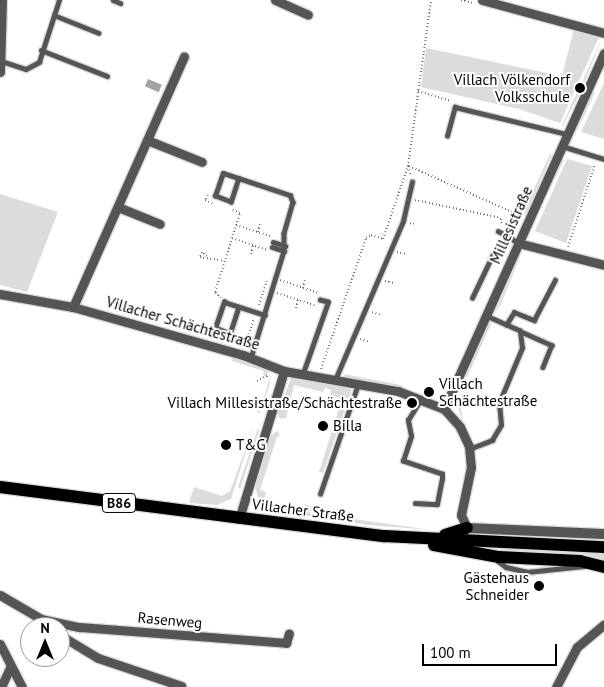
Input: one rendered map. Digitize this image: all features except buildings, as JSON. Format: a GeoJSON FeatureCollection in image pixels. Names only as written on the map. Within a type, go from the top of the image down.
{"type":"FeatureCollection","features":[{"type":"Feature","properties":{"kind":"main road","name":"Villacher Straße"},"geometry":{"type":"LineString","coordinates":[[0,487],[384,536],[604,547]]}},
{"type":"Feature","properties":{"kind":"main road"},"geometry":{"type":"LineString","coordinates":[[428,538],[467,528]]}},
{"type":"Feature","properties":{"kind":"main road"},"geometry":{"type":"LineString","coordinates":[[384,536],[490,555],[590,562],[604,567]]}},
{"type":"Feature","properties":{"kind":"street"},"geometry":{"type":"LineString","coordinates":[[0,72],[2,0]]}},
{"type":"Feature","properties":{"kind":"street"},"geometry":{"type":"LineString","coordinates":[[275,0],[308,15]]}},
{"type":"Feature","properties":{"kind":"street"},"geometry":{"type":"LineString","coordinates":[[482,0],[604,33]]}},
{"type":"Feature","properties":{"kind":"street","name":"Millesistraße"},"geometry":{"type":"LineString","coordinates":[[444,409],[604,53]]}},
{"type":"Feature","properties":{"kind":"street"},"geometry":{"type":"LineString","coordinates":[[74,307],[184,56]]}},
{"type":"Feature","properties":{"kind":"street"},"geometry":{"type":"LineString","coordinates":[[147,140],[202,162]]}},
{"type":"Feature","properties":{"kind":"street"},"geometry":{"type":"LineString","coordinates":[[118,207],[160,224]]}},
{"type":"Feature","properties":{"kind":"street"},"geometry":{"type":"LineString","coordinates":[[518,243],[604,265]]}},
{"type":"Feature","properties":{"kind":"street","name":"Villacher Schächtestraße"},"geometry":{"type":"LineString","coordinates":[[0,294],[74,307],[247,356],[284,371],[303,373],[421,398],[444,409],[460,427],[469,449],[471,467],[460,514],[467,528]]}},
{"type":"Feature","properties":{"kind":"street"},"geometry":{"type":"LineString","coordinates":[[239,519],[284,371]]}},
{"type":"Feature","properties":{"kind":"street"},"geometry":{"type":"LineString","coordinates":[[467,528],[604,534]]}},
{"type":"Feature","properties":{"kind":"street","name":"Rasenweg"},"geometry":{"type":"LineString","coordinates":[[0,595],[38,617]]}},
{"type":"Feature","properties":{"kind":"street"},"geometry":{"type":"LineString","coordinates":[[556,687],[577,647],[604,624]]}},
{"type":"Feature","properties":{"kind":"street","name":"Rasenweg"},"geometry":{"type":"LineString","coordinates":[[70,625],[286,643],[289,633]]}},
{"type":"Feature","properties":{"kind":"street"},"geometry":{"type":"LineString","coordinates":[[70,640],[98,658],[181,686]]}},
{"type":"Feature","properties":{"kind":"street"},"geometry":{"type":"LineString","coordinates":[[0,644],[10,668],[22,687]]}},
{"type":"Feature","properties":{"kind":"street"},"geometry":{"type":"LineString","coordinates":[[1,684],[10,668]]}},
{"type":"Feature","properties":{"kind":"lane"},"geometry":{"type":"LineString","coordinates":[[1,61],[33,68],[39,62],[41,50],[59,0]]}},
{"type":"Feature","properties":{"kind":"lane"},"geometry":{"type":"LineString","coordinates":[[113,0],[120,3]]}},
{"type":"Feature","properties":{"kind":"lane"},"geometry":{"type":"LineString","coordinates":[[54,15],[99,33]]}},
{"type":"Feature","properties":{"kind":"lane"},"geometry":{"type":"LineString","coordinates":[[41,50],[107,76]]}},
{"type":"Feature","properties":{"kind":"lane"},"geometry":{"type":"LineString","coordinates":[[448,136],[455,107],[567,134]]}},
{"type":"Feature","properties":{"kind":"lane"},"geometry":{"type":"LineString","coordinates":[[562,146],[604,158]]}},
{"type":"Feature","properties":{"kind":"lane"},"geometry":{"type":"LineString","coordinates":[[239,178],[231,202],[215,196],[223,173],[239,178],[290,195],[293,202],[285,246],[276,279],[265,315],[247,356]]}},
{"type":"Feature","properties":{"kind":"lane"},"geometry":{"type":"LineString","coordinates":[[335,380],[390,251],[412,182]]}},
{"type":"Feature","properties":{"kind":"lane"},"geometry":{"type":"LineString","coordinates":[[500,232],[518,243]]}},
{"type":"Feature","properties":{"kind":"lane"},"geometry":{"type":"LineString","coordinates":[[472,298],[494,252],[508,236]]}},
{"type":"Feature","properties":{"kind":"lane"},"geometry":{"type":"LineString","coordinates":[[271,246],[285,246]]}},
{"type":"Feature","properties":{"kind":"lane"},"geometry":{"type":"LineString","coordinates":[[506,325],[514,312],[534,320],[555,280]]}},
{"type":"Feature","properties":{"kind":"lane"},"geometry":{"type":"LineString","coordinates":[[303,373],[328,302],[320,300]]}},
{"type":"Feature","properties":{"kind":"lane"},"geometry":{"type":"LineString","coordinates":[[239,307],[230,334],[215,328],[224,302],[265,315]]}},
{"type":"Feature","properties":{"kind":"lane"},"geometry":{"type":"LineString","coordinates":[[486,316],[552,344],[543,367]]}},
{"type":"Feature","properties":{"kind":"lane"},"geometry":{"type":"LineString","coordinates":[[469,449],[492,440],[501,425],[499,403],[522,348],[520,331]]}},
{"type":"Feature","properties":{"kind":"lane"},"geometry":{"type":"LineString","coordinates":[[320,494],[358,384]]}},
{"type":"Feature","properties":{"kind":"lane"},"geometry":{"type":"LineString","coordinates":[[415,503],[437,504],[442,478],[442,474],[403,461],[411,436],[408,420],[421,398]]}},
{"type":"Feature","properties":{"kind":"path"},"geometry":{"type":"LineString","coordinates":[[321,368],[366,238],[371,235],[384,239],[408,166],[431,0]]}},
{"type":"Feature","properties":{"kind":"path"},"geometry":{"type":"LineString","coordinates":[[418,90],[449,99],[455,107]]}},
{"type":"Feature","properties":{"kind":"path"},"geometry":{"type":"LineString","coordinates":[[567,249],[598,157]]}},
{"type":"Feature","properties":{"kind":"path"},"geometry":{"type":"LineString","coordinates":[[408,166],[412,182]]}},
{"type":"Feature","properties":{"kind":"path"},"geometry":{"type":"LineString","coordinates":[[408,166],[521,216]]}},
{"type":"Feature","properties":{"kind":"path"},"geometry":{"type":"LineString","coordinates":[[215,196],[208,195],[205,200],[221,206]]}},
{"type":"Feature","properties":{"kind":"path"},"geometry":{"type":"LineString","coordinates":[[408,199],[496,217],[501,220],[500,232]]}},
{"type":"Feature","properties":{"kind":"path"},"geometry":{"type":"LineString","coordinates":[[224,299],[216,296],[215,292],[240,213],[227,208]]}},
{"type":"Feature","properties":{"kind":"path"},"geometry":{"type":"LineString","coordinates":[[258,232],[260,224]]}},
{"type":"Feature","properties":{"kind":"path"},"geometry":{"type":"LineString","coordinates":[[236,225],[258,232],[285,246]]}},
{"type":"Feature","properties":{"kind":"path"},"geometry":{"type":"LineString","coordinates":[[232,238],[253,245],[271,246]]}},
{"type":"Feature","properties":{"kind":"path"},"geometry":{"type":"LineString","coordinates":[[250,254],[253,245]]}},
{"type":"Feature","properties":{"kind":"path"},"geometry":{"type":"LineString","coordinates":[[390,251],[407,254]]}},
{"type":"Feature","properties":{"kind":"path"},"geometry":{"type":"LineString","coordinates":[[207,256],[224,262]]}},
{"type":"Feature","properties":{"kind":"path"},"geometry":{"type":"LineString","coordinates":[[247,356],[256,313],[268,277]]}},
{"type":"Feature","properties":{"kind":"path"},"geometry":{"type":"LineString","coordinates":[[276,279],[329,296],[328,302]]}},
{"type":"Feature","properties":{"kind":"path"},"geometry":{"type":"LineString","coordinates":[[302,288],[305,280]]}},
{"type":"Feature","properties":{"kind":"path"},"geometry":{"type":"LineString","coordinates":[[378,280],[394,283]]}},
{"type":"Feature","properties":{"kind":"path"},"geometry":{"type":"LineString","coordinates":[[272,291],[326,308]]}},
{"type":"Feature","properties":{"kind":"path"},"geometry":{"type":"LineString","coordinates":[[296,308],[298,300]]}},
{"type":"Feature","properties":{"kind":"path"},"geometry":{"type":"LineString","coordinates":[[365,309],[382,315]]}},
{"type":"Feature","properties":{"kind":"path"},"geometry":{"type":"LineString","coordinates":[[354,336],[369,342]]}},
{"type":"Feature","properties":{"kind":"path"},"geometry":{"type":"LineString","coordinates":[[257,381],[268,378]]}},
{"type":"Feature","properties":{"kind":"shaded area"},"geometry":{"type":"Polygon","coordinates":[[[574,29],[599,37],[560,123],[519,109],[421,87],[426,48],[562,76],[574,29]]]}},
{"type":"Feature","properties":{"kind":"shaded area"},"geometry":{"type":"Polygon","coordinates":[[[602,39],[584,83],[582,83],[585,75],[602,39]]]}},
{"type":"Feature","properties":{"kind":"shaded area"},"geometry":{"type":"Polygon","coordinates":[[[148,79],[162,85],[159,92],[145,86],[148,79]]]}},
{"type":"Feature","properties":{"kind":"shaded area"},"geometry":{"type":"Polygon","coordinates":[[[604,83],[604,139],[581,132],[604,83]]]}},
{"type":"Feature","properties":{"kind":"shaded area"},"geometry":{"type":"Polygon","coordinates":[[[579,88],[581,91],[562,127],[562,125],[579,88]]]}},
{"type":"Feature","properties":{"kind":"shaded area"},"geometry":{"type":"Polygon","coordinates":[[[595,92],[574,138],[591,94],[595,92]]]}},
{"type":"Feature","properties":{"kind":"shaded area"},"geometry":{"type":"Polygon","coordinates":[[[550,154],[552,154],[525,216],[525,209],[550,154]]]}},
{"type":"Feature","properties":{"kind":"shaded area"},"geometry":{"type":"Polygon","coordinates":[[[561,159],[564,160],[540,209],[542,197],[561,159]]]}},
{"type":"Feature","properties":{"kind":"shaded area"},"geometry":{"type":"Polygon","coordinates":[[[567,159],[592,166],[566,243],[535,231],[567,159]]]}},
{"type":"Feature","properties":{"kind":"shaded area"},"geometry":{"type":"Polygon","coordinates":[[[0,194],[58,212],[27,292],[0,285],[0,194]]]}},
{"type":"Feature","properties":{"kind":"shaded area"},"geometry":{"type":"Polygon","coordinates":[[[521,255],[501,304],[494,315],[519,258],[521,255]]]}},
{"type":"Feature","properties":{"kind":"shaded area"},"geometry":{"type":"Polygon","coordinates":[[[492,322],[467,377],[465,376],[489,324],[492,322]]]}},
{"type":"Feature","properties":{"kind":"shaded area"},"geometry":{"type":"Polygon","coordinates":[[[233,355],[268,367],[267,377],[263,375],[264,371],[232,361],[233,355]]]}},
{"type":"Feature","properties":{"kind":"shaded area"},"geometry":{"type":"Polygon","coordinates":[[[271,373],[269,387],[259,414],[256,410],[260,411],[271,373]]]}},
{"type":"Feature","properties":{"kind":"shaded area"},"geometry":{"type":"Polygon","coordinates":[[[343,374],[401,385],[401,388],[347,378],[343,374]]]}},
{"type":"Feature","properties":{"kind":"shaded area"},"geometry":{"type":"Polygon","coordinates":[[[291,378],[352,389],[323,473],[319,472],[342,399],[330,395],[331,390],[325,388],[323,392],[294,385],[286,418],[281,419],[277,414],[291,378]]]}},
{"type":"Feature","properties":{"kind":"shaded area"},"geometry":{"type":"Polygon","coordinates":[[[463,379],[459,399],[464,426],[457,405],[463,379]]]}},
{"type":"Feature","properties":{"kind":"shaded area"},"geometry":{"type":"Polygon","coordinates":[[[254,426],[231,499],[217,505],[189,503],[194,487],[222,496],[230,491],[254,426]]]}},
{"type":"Feature","properties":{"kind":"shaded area"},"geometry":{"type":"Polygon","coordinates":[[[258,428],[259,431],[240,489],[238,487],[258,428]]]}},
{"type":"Feature","properties":{"kind":"shaded area"},"geometry":{"type":"Polygon","coordinates":[[[278,431],[280,436],[277,437],[260,490],[266,492],[264,499],[303,511],[305,504],[312,507],[310,513],[432,530],[369,525],[268,510],[259,501],[255,487],[270,435],[278,431]]]}},
{"type":"Feature","properties":{"kind":"shaded area"},"geometry":{"type":"Polygon","coordinates":[[[501,547],[604,553],[604,562],[500,553],[501,547]]]}},
{"type":"Feature","properties":{"kind":"place","name":"Villach Völkendorf Volksschule"},"geometry":{"type":"Point","coordinates":[580,88]}},
{"type":"Feature","properties":{"kind":"place","name":"Villach Schächtestraße"},"geometry":{"type":"Point","coordinates":[429,392]}},
{"type":"Feature","properties":{"kind":"place","name":"Villach Millesistraße/Schächtestraße"},"geometry":{"type":"Point","coordinates":[412,403]}},
{"type":"Feature","properties":{"kind":"place","name":"Billa"},"geometry":{"type":"Point","coordinates":[323,426]}},
{"type":"Feature","properties":{"kind":"place","name":"T&G"},"geometry":{"type":"Point","coordinates":[226,445]}},
{"type":"Feature","properties":{"kind":"place","name":"Gästehaus Schneider"},"geometry":{"type":"Point","coordinates":[539,586]}}]}
